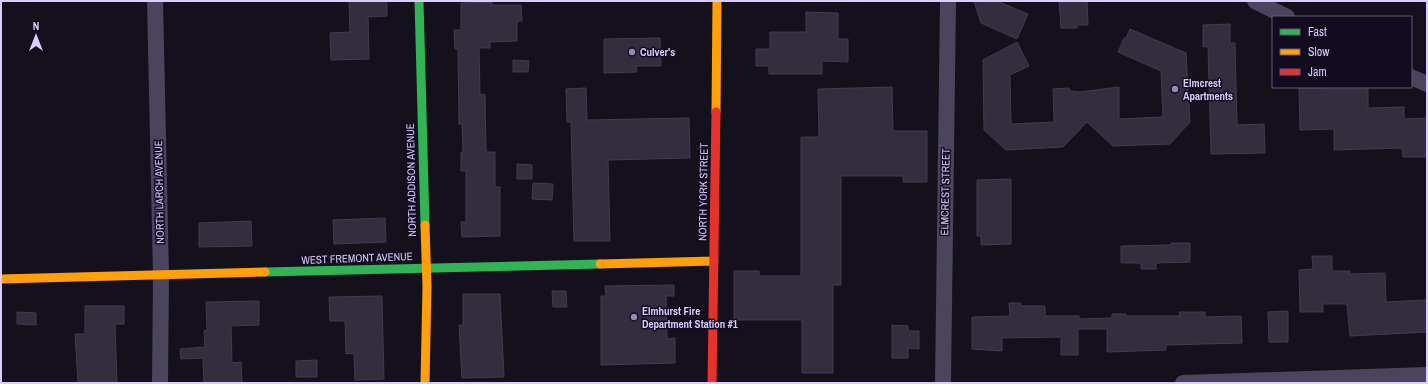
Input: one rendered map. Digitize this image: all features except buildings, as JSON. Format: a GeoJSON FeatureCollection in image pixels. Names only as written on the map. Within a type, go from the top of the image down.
{"type":"FeatureCollection","features":[{"type":"Feature","properties":{"kind":"street","name":"NORTH LARCH AVENUE"},"geometry":{"type":"LineString","coordinates":[[155,1],[161,275],[160,383]]}},
{"type":"Feature","properties":{"kind":"street","name":"NORTH ADDISON AVENUE"},"geometry":{"type":"LineString","coordinates":[[419,1],[426,268],[425,383]]}},
{"type":"Feature","properties":{"kind":"street","name":"NORTH YORK STREET"},"geometry":{"type":"LineString","coordinates":[[712,383],[717,1]]}},
{"type":"Feature","properties":{"kind":"street","name":"ELMCREST STREET"},"geometry":{"type":"LineString","coordinates":[[942,383],[948,1]]}},
{"type":"Feature","properties":{"kind":"street"},"geometry":{"type":"LineString","coordinates":[[1254,1],[1285,16]]}},
{"type":"Feature","properties":{"kind":"street"},"geometry":{"type":"LineString","coordinates":[[1412,77],[1427,84]]}},
{"type":"Feature","properties":{"kind":"street","name":"WEST FREMONT AVENUE"},"geometry":{"type":"LineString","coordinates":[[1,279],[714,262]]}},
{"type":"Feature","properties":{"kind":"street"},"geometry":{"type":"LineString","coordinates":[[1183,383],[1427,375]]}},
{"type":"Feature","properties":{"kind":"traffic: fast"},"geometry":{"type":"LineString","coordinates":[[419,1],[425,225]]}},
{"type":"Feature","properties":{"kind":"traffic: fast"},"geometry":{"type":"LineString","coordinates":[[265,272],[600,264]]}},
{"type":"Feature","properties":{"kind":"traffic: slow"},"geometry":{"type":"LineString","coordinates":[[716,112],[717,1]]}},
{"type":"Feature","properties":{"kind":"traffic: slow"},"geometry":{"type":"LineString","coordinates":[[425,225],[427,286],[425,383]]}},
{"type":"Feature","properties":{"kind":"traffic: slow"},"geometry":{"type":"LineString","coordinates":[[600,264],[714,261]]}},
{"type":"Feature","properties":{"kind":"traffic: slow"},"geometry":{"type":"LineString","coordinates":[[1,279],[265,272]]}},
{"type":"Feature","properties":{"kind":"traffic: jam"},"geometry":{"type":"LineString","coordinates":[[712,383],[716,112]]}},
{"type":"Feature","properties":{"kind":"place","name":"Culver's"},"geometry":{"type":"Point","coordinates":[632,52]}},
{"type":"Feature","properties":{"kind":"place","name":"Elmcrest Apartments"},"geometry":{"type":"Point","coordinates":[1175,89]}},
{"type":"Feature","properties":{"kind":"place","name":"Elmhurst Fire Department Station #1"},"geometry":{"type":"Point","coordinates":[634,317]}}]}
